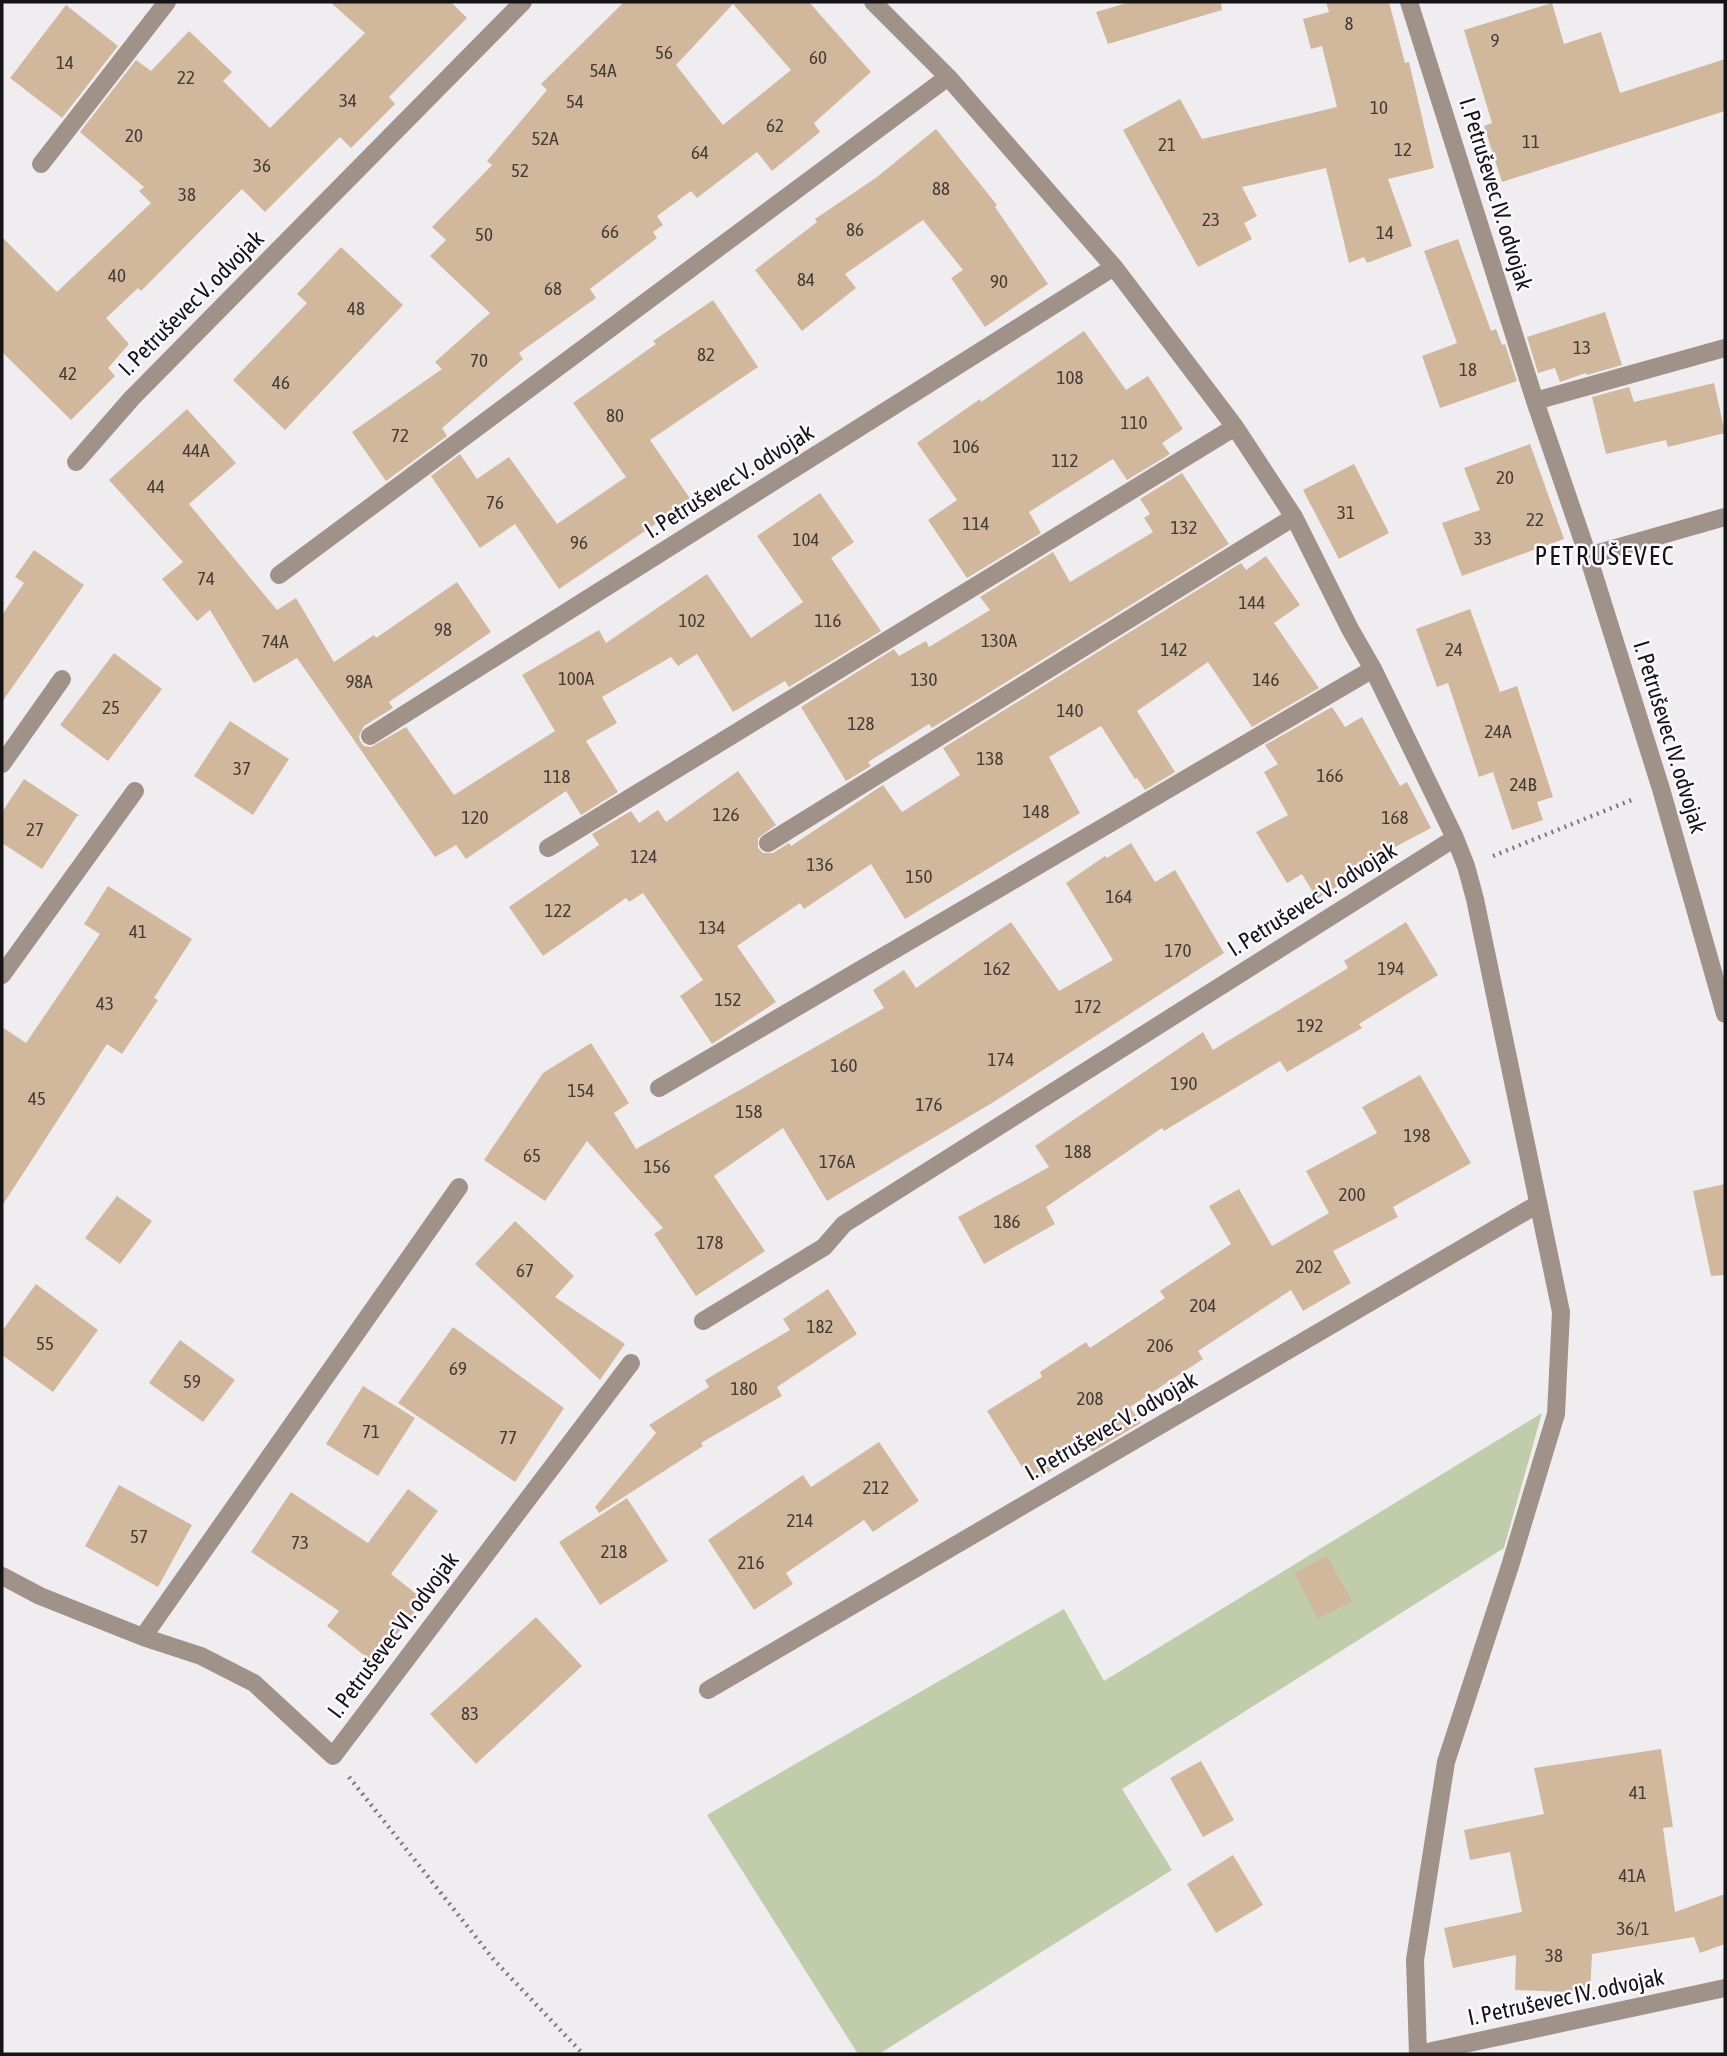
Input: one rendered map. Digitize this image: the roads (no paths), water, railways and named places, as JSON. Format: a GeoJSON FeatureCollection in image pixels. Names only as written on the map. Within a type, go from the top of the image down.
{"type":"FeatureCollection","features":[{"type":"Feature","properties":{"kind":"street"},"geometry":{"type":"LineString","coordinates":[[41,164],[167,2]]}},
{"type":"Feature","properties":{"kind":"street","name":"I. Petruševec V. odvojak"},"geometry":{"type":"LineString","coordinates":[[76,463],[132,398],[523,2]]}},
{"type":"Feature","properties":{"kind":"street"},"geometry":{"type":"LineString","coordinates":[[873,2],[948,76],[1114,267],[1235,427],[1294,517],[1373,669],[1454,838],[1466,866],[1475,899],[1561,1312],[1556,1414],[1447,1762],[1415,1960],[1418,2054]]}},
{"type":"Feature","properties":{"kind":"street","name":"I. Petruševec IV. odvojak"},"geometry":{"type":"LineString","coordinates":[[1409,2],[1661,789],[1725,1014]]}},
{"type":"Feature","properties":{"kind":"street"},"geometry":{"type":"LineString","coordinates":[[279,575],[948,76]]}},
{"type":"Feature","properties":{"kind":"street","name":"I. Petruševec V. odvojak"},"geometry":{"type":"LineString","coordinates":[[370,736],[1114,267]]}},
{"type":"Feature","properties":{"kind":"street"},"geometry":{"type":"LineString","coordinates":[[1535,401],[1725,348]]}},
{"type":"Feature","properties":{"kind":"street"},"geometry":{"type":"LineString","coordinates":[[548,848],[1235,427]]}},
{"type":"Feature","properties":{"kind":"street"},"geometry":{"type":"LineString","coordinates":[[768,843],[1294,517]]}},
{"type":"Feature","properties":{"kind":"street"},"geometry":{"type":"LineString","coordinates":[[1588,556],[1725,517]]}},
{"type":"Feature","properties":{"kind":"street"},"geometry":{"type":"LineString","coordinates":[[659,1088],[1373,669]]}},
{"type":"Feature","properties":{"kind":"street"},"geometry":{"type":"LineString","coordinates":[[2,764],[62,679]]}},
{"type":"Feature","properties":{"kind":"street"},"geometry":{"type":"LineString","coordinates":[[2,975],[135,791]]}},
{"type":"Feature","properties":{"kind":"street","name":"I. Petruševec V. odvojak"},"geometry":{"type":"LineString","coordinates":[[703,1321],[824,1247],[844,1224],[1454,838]]}},
{"type":"Feature","properties":{"kind":"street"},"geometry":{"type":"LineString","coordinates":[[143,1637],[459,1187]]}},
{"type":"Feature","properties":{"kind":"street","name":"I. Petruševec V. odvojak"},"geometry":{"type":"LineString","coordinates":[[708,1690],[1538,1204]]}},
{"type":"Feature","properties":{"kind":"street","name":"I. Petruševec VI. odvojak"},"geometry":{"type":"LineString","coordinates":[[2,1576],[40,1596],[143,1637],[201,1656],[254,1683],[333,1756],[631,1363]]}},
{"type":"Feature","properties":{"kind":"street","name":"I. Petruševec IV. odvojak"},"geometry":{"type":"LineString","coordinates":[[1418,2054],[1725,1988]]}},
{"type":"Feature","properties":{"kind":"district","name":"PETRUŠEVEC"},"geometry":{"type":"Point","coordinates":[1605,556]}}]}
